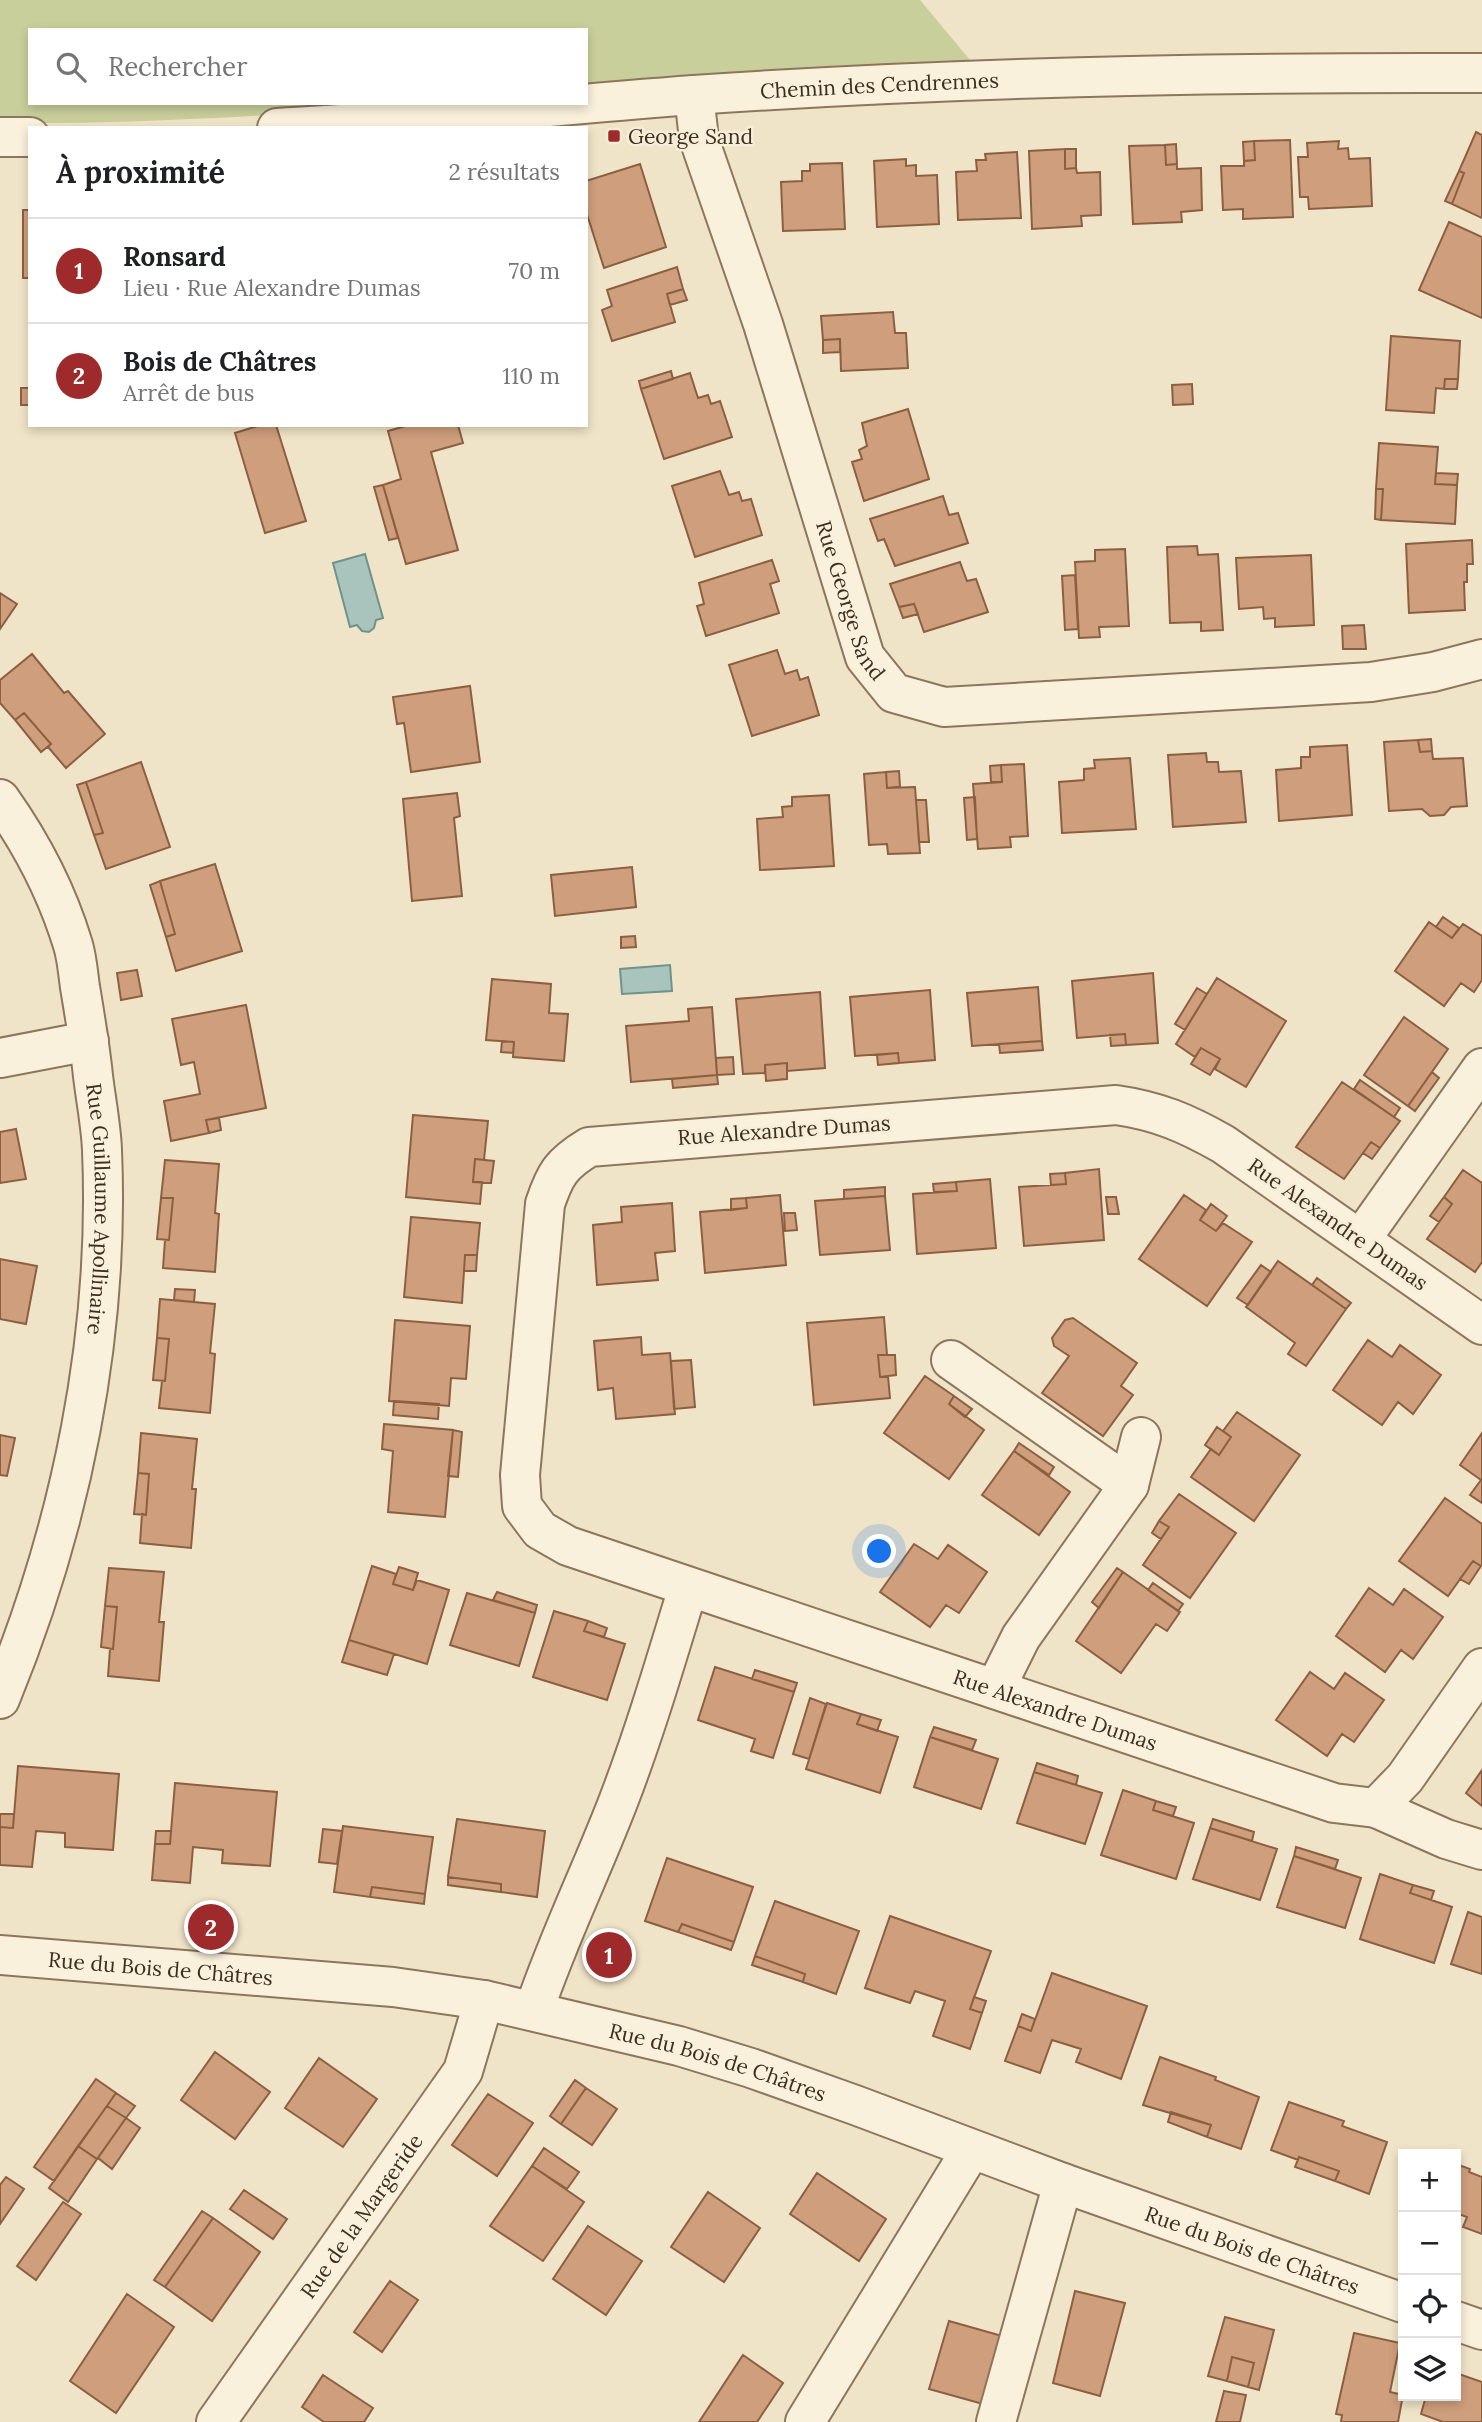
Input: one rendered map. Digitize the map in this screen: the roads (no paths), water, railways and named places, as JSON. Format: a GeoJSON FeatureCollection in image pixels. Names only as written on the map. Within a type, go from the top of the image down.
{"type":"FeatureCollection","features":[{"type":"Feature","properties":{"kind":"street","name":"Chemin des Cendrennes"},"geometry":{"type":"LineString","coordinates":[[588,104],[694,95],[975,79],[1306,72],[1482,73]]}},
{"type":"Feature","properties":{"kind":"street","name":"Rue George Sand"},"geometry":{"type":"LineString","coordinates":[[694,95],[699,139],[763,324],[865,657],[894,693],[944,707],[1371,682],[1433,672],[1482,659]]}},
{"type":"Feature","properties":{"kind":"street","name":"Chemin des Cendrennes"},"geometry":{"type":"LineString","coordinates":[[314,126],[576,105]]}},
{"type":"Feature","properties":{"kind":"street"},"geometry":{"type":"LineString","coordinates":[[0,137],[28,137]]}},
{"type":"Feature","properties":{"kind":"street","name":"Rue Guillaume Apollinaire"},"geometry":{"type":"LineString","coordinates":[[0,799],[44,868],[74,947],[89,1041],[102,1161],[103,1239],[93,1346],[79,1448],[51,1555],[22,1645],[0,1699]]}},
{"type":"Feature","properties":{"kind":"street"},"geometry":{"type":"LineString","coordinates":[[0,1058],[89,1041]]}},
{"type":"Feature","properties":{"kind":"street"},"geometry":{"type":"LineString","coordinates":[[1361,1239],[1482,1068]]}},
{"type":"Feature","properties":{"kind":"street","name":"Rue Alexandre Dumas"},"geometry":{"type":"LineString","coordinates":[[1482,1325],[1223,1144],[1186,1123],[1147,1109],[1116,1105],[589,1147],[568,1159],[553,1180],[545,1204],[520,1475],[522,1506],[540,1530],[568,1546],[1334,1803],[1376,1808],[1446,1839],[1482,1850]]}},
{"type":"Feature","properties":{"kind":"street"},"geometry":{"type":"LineString","coordinates":[[951,1360],[1129,1485]]}},
{"type":"Feature","properties":{"kind":"street"},"geometry":{"type":"LineString","coordinates":[[995,1689],[1021,1637],[1129,1485],[1141,1437]]}},
{"type":"Feature","properties":{"kind":"street"},"geometry":{"type":"LineString","coordinates":[[534,2010],[556,1947],[617,1803],[649,1716],[688,1588]]}},
{"type":"Feature","properties":{"kind":"street"},"geometry":{"type":"LineString","coordinates":[[1376,1808],[1405,1778],[1482,1668]]}},
{"type":"Feature","properties":{"kind":"street","name":"Rue du Bois de Châtres"},"geometry":{"type":"LineString","coordinates":[[0,1955],[393,1987],[534,2010],[678,2046],[751,2068],[971,2150],[1398,2301]]}},
{"type":"Feature","properties":{"kind":"street","name":"Rue de la Margeride"},"geometry":{"type":"LineString","coordinates":[[216,2422],[463,2071],[484,2000]]}},
{"type":"Feature","properties":{"kind":"street"},"geometry":{"type":"LineString","coordinates":[[805,2422],[971,2150]]}},
{"type":"Feature","properties":{"kind":"street"},"geometry":{"type":"LineString","coordinates":[[996,2422],[1063,2183]]}},
{"type":"Feature","properties":{"kind":"street"},"geometry":{"type":"LineString","coordinates":[[1461,2323],[1482,2330]]}},
{"type":"Feature","properties":{"kind":"water"},"geometry":{"type":"Polygon","coordinates":[[[365,554],[383,618],[376,620],[374,628],[369,632],[362,631],[357,625],[350,627],[333,563],[365,554]]]}},
{"type":"Feature","properties":{"kind":"water"},"geometry":{"type":"Polygon","coordinates":[[[670,965],[672,991],[622,994],[620,969],[670,965]]]}},
{"type":"Feature","properties":{"kind":"place","name":"George Sand"},"geometry":{"type":"Point","coordinates":[614,136]}},
{"type":"Feature","properties":{"kind":"place","name":"Bois de Châtres"},"geometry":{"type":"Point","coordinates":[211,1927]}},
{"type":"Feature","properties":{"kind":"place","name":"Ronsard"},"geometry":{"type":"Point","coordinates":[609,1955]}}]}
